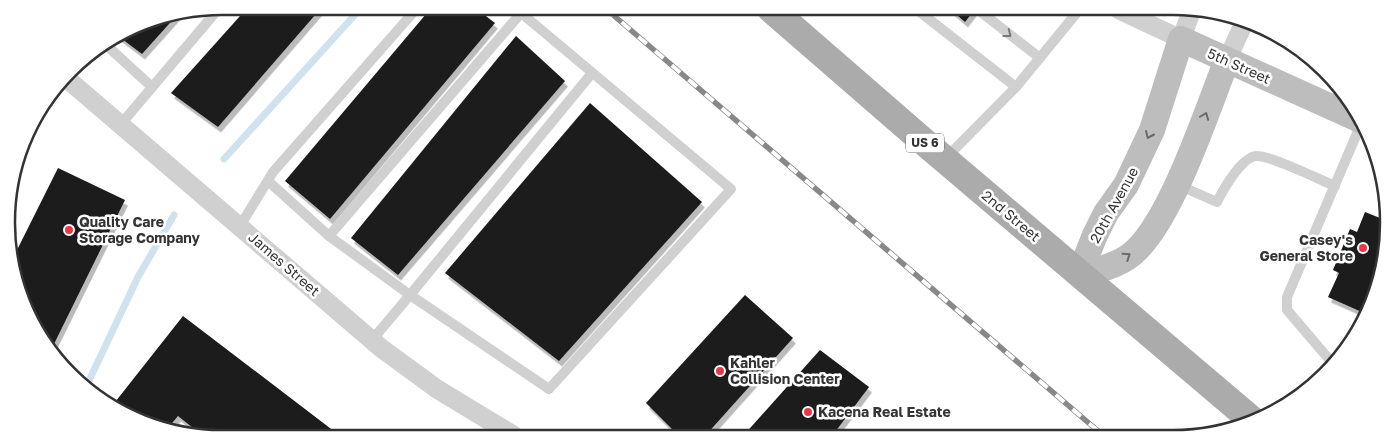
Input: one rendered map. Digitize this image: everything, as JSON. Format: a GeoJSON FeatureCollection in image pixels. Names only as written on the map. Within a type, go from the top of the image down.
{"type":"FeatureCollection","features":[{"type":"Feature","properties":{"kind":"main road","name":"2nd Street"},"geometry":{"type":"LineString","coordinates":[[778,15],[945,160],[1247,416]]}},
{"type":"Feature","properties":{"kind":"street","name":"5th Street"},"geometry":{"type":"LineString","coordinates":[[1130,15],[1350,115]]}},
{"type":"Feature","properties":{"kind":"street","name":"20th Avenue"},"geometry":{"type":"LineString","coordinates":[[1082,275],[1087,255],[1106,213],[1126,185],[1152,130],[1190,16]]}},
{"type":"Feature","properties":{"kind":"street"},"geometry":{"type":"LineString","coordinates":[[1082,275],[1105,268],[1129,256],[1147,238],[1168,204],[1242,27]]}},
{"type":"Feature","properties":{"kind":"street","name":"James Street"},"geometry":{"type":"LineString","coordinates":[[70,82],[372,340],[437,389],[505,430]]}},
{"type":"Feature","properties":{"kind":"lane"},"geometry":{"type":"LineString","coordinates":[[120,124],[213,15]]}},
{"type":"Feature","properties":{"kind":"lane"},"geometry":{"type":"LineString","coordinates":[[240,226],[273,172],[411,15]]}},
{"type":"Feature","properties":{"kind":"lane"},"geometry":{"type":"LineString","coordinates":[[329,236],[514,15]]}},
{"type":"Feature","properties":{"kind":"lane"},"geometry":{"type":"LineString","coordinates":[[268,180],[329,236],[410,295],[549,389],[731,189],[524,15]]}},
{"type":"Feature","properties":{"kind":"lane"},"geometry":{"type":"LineString","coordinates":[[924,15],[1016,87]]}},
{"type":"Feature","properties":{"kind":"lane"},"geometry":{"type":"LineString","coordinates":[[984,15],[1040,58]]}},
{"type":"Feature","properties":{"kind":"lane"},"geometry":{"type":"LineString","coordinates":[[945,160],[1016,87],[1075,15]]}},
{"type":"Feature","properties":{"kind":"lane"},"geometry":{"type":"LineString","coordinates":[[110,48],[152,87]]}},
{"type":"Feature","properties":{"kind":"lane"},"geometry":{"type":"LineString","coordinates":[[372,340],[592,73]]}},
{"type":"Feature","properties":{"kind":"lane"},"geometry":{"type":"LineString","coordinates":[[1329,359],[1287,310],[1287,297],[1358,130]]}},
{"type":"Feature","properties":{"kind":"lane"},"geometry":{"type":"LineString","coordinates":[[1176,184],[1217,202],[1225,187],[1246,161],[1256,156],[1273,160],[1335,186]]}},
{"type":"Feature","properties":{"kind":"building"},"geometry":{"type":"Polygon","coordinates":[[[241,15],[315,15],[218,127],[171,93],[241,15]]]}},
{"type":"Feature","properties":{"kind":"building"},"geometry":{"type":"Polygon","coordinates":[[[425,15],[484,15],[495,23],[330,219],[285,181],[425,15]]]}},
{"type":"Feature","properties":{"kind":"building"},"geometry":{"type":"Polygon","coordinates":[[[957,15],[970,15],[965,22],[957,15]]]}},
{"type":"Feature","properties":{"kind":"building"},"geometry":{"type":"Polygon","coordinates":[[[171,22],[142,54],[124,40],[143,31],[171,22]]]}},
{"type":"Feature","properties":{"kind":"building"},"geometry":{"type":"Polygon","coordinates":[[[516,36],[565,81],[398,275],[351,238],[516,36]]]}},
{"type":"Feature","properties":{"kind":"building"},"geometry":{"type":"Polygon","coordinates":[[[590,103],[702,202],[559,361],[445,273],[590,103]]]}},
{"type":"Feature","properties":{"kind":"building","name":"Quality Care Storage Company"},"geometry":{"type":"Polygon","coordinates":[[[58,168],[125,200],[54,344],[31,302],[22,276],[17,250],[58,168]]]}},
{"type":"Feature","properties":{"kind":"building","name":"Casey's General Store"},"geometry":{"type":"Polygon","coordinates":[[[1365,212],[1380,218],[1380,236],[1376,263],[1360,311],[1328,297],[1339,273],[1333,270],[1350,229],[1357,232],[1365,212]]]}},
{"type":"Feature","properties":{"kind":"building","name":"Kahler Collision Center"},"geometry":{"type":"Polygon","coordinates":[[[745,295],[793,338],[710,430],[673,430],[646,403],[745,295]]]}},
{"type":"Feature","properties":{"kind":"building"},"geometry":{"type":"Polygon","coordinates":[[[183,316],[332,430],[209,430],[193,428],[178,416],[172,424],[156,419],[131,409],[116,400],[183,316]]]}},
{"type":"Feature","properties":{"kind":"building","name":"Kacena Real Estate"},"geometry":{"type":"Polygon","coordinates":[[[820,350],[869,387],[837,430],[748,430],[820,350]]]}},
{"type":"Feature","properties":{"kind":"waterway"},"geometry":{"type":"LineString","coordinates":[[224,159],[355,15]]}},
{"type":"Feature","properties":{"kind":"waterway"},"geometry":{"type":"LineString","coordinates":[[89,381],[138,277],[174,215]]}},
{"type":"Feature","properties":{"kind":"railway"},"geometry":{"type":"LineString","coordinates":[[613,15],[1097,430]]}},
{"type":"Feature","properties":{"kind":"place","name":"Quality Care Storage Company"},"geometry":{"type":"Point","coordinates":[69,230]}},
{"type":"Feature","properties":{"kind":"place","name":"Casey's General Store"},"geometry":{"type":"Point","coordinates":[1363,248]}},
{"type":"Feature","properties":{"kind":"place","name":"Kahler Collision Center"},"geometry":{"type":"Point","coordinates":[720,371]}},
{"type":"Feature","properties":{"kind":"place","name":"Kacena Real Estate"},"geometry":{"type":"Point","coordinates":[808,412]}}]}
